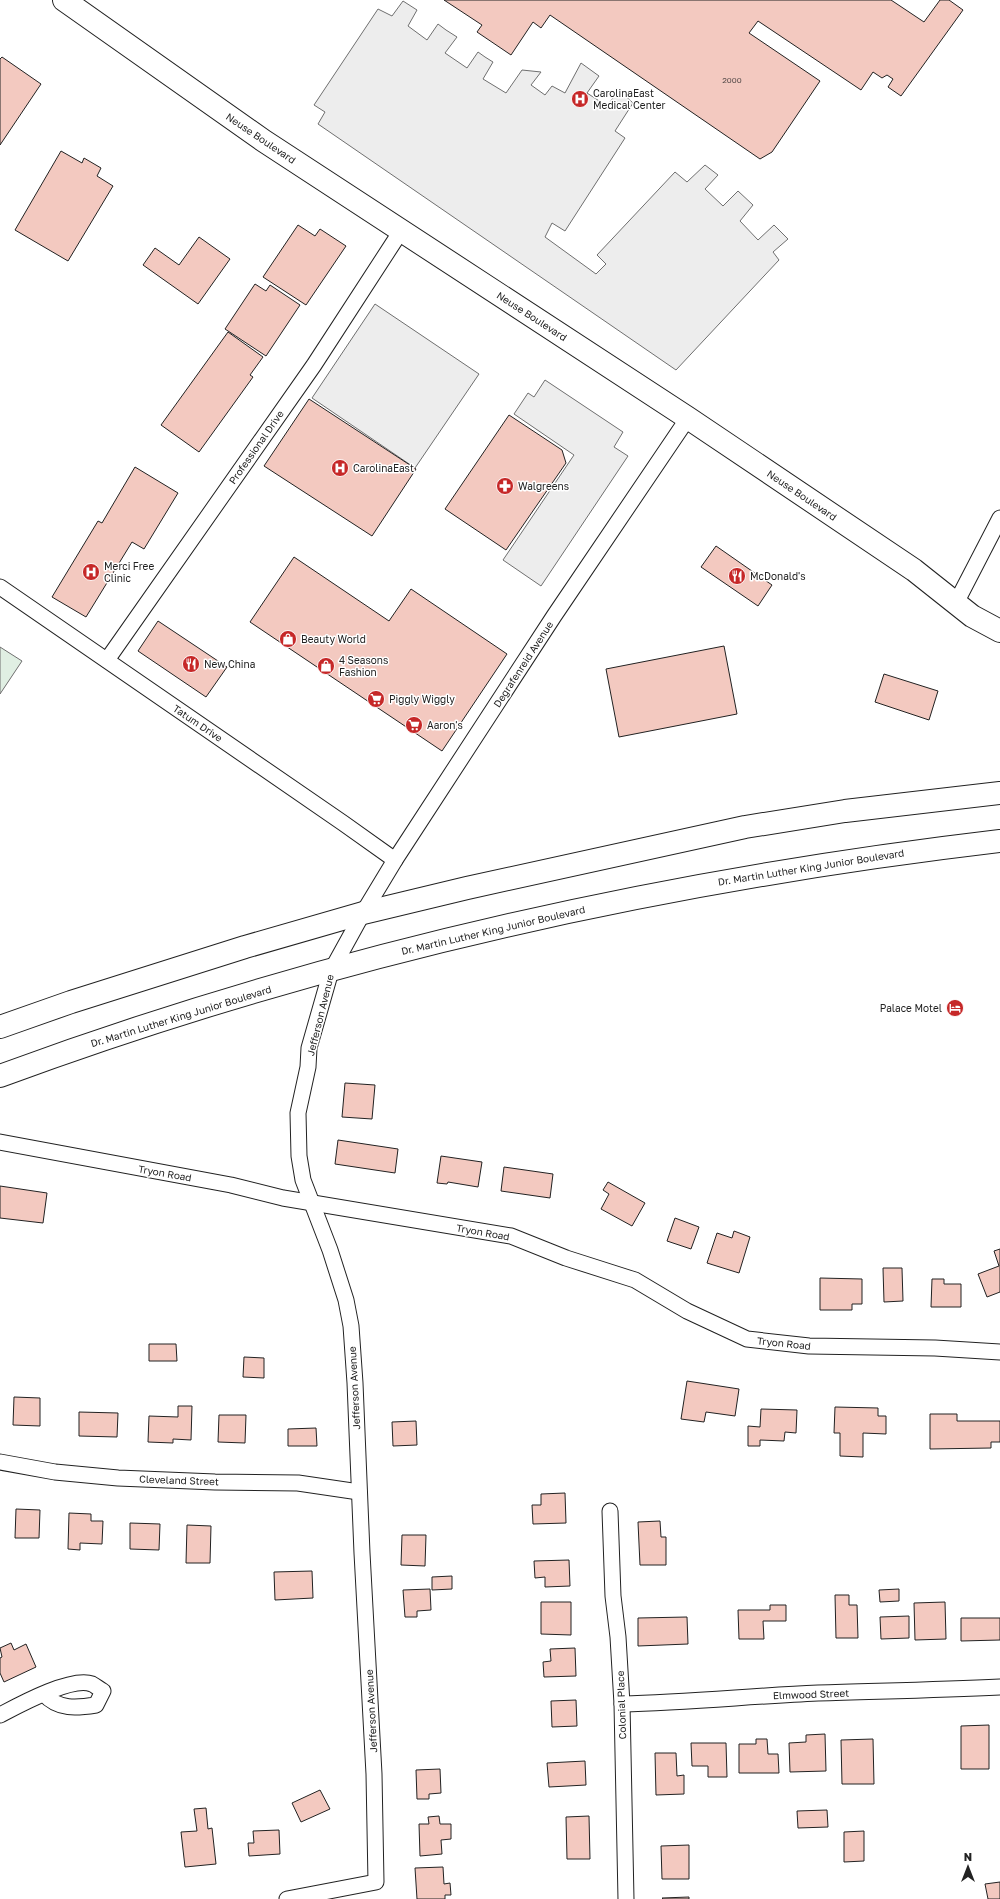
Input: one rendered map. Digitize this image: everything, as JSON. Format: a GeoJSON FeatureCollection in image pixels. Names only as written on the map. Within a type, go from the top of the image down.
{"type":"FeatureCollection","features":[{"type":"Feature","properties":{"kind":"main road","name":"Neuse Boulevard"},"geometry":{"type":"LineString","coordinates":[[64,0],[264,141],[688,418],[914,570],[964,610],[1000,631]]}},
{"type":"Feature","properties":{"kind":"main road"},"geometry":{"type":"LineString","coordinates":[[964,610],[1000,644]]}},
{"type":"Feature","properties":{"kind":"main road"},"geometry":{"type":"LineString","coordinates":[[0,1027],[245,947],[363,913],[467,888],[746,827],[845,811],[1000,793]]}},
{"type":"Feature","properties":{"kind":"main road","name":"Dr. Martin Luther King Junior Boulevard"},"geometry":{"type":"LineString","coordinates":[[0,1076],[50,1057],[204,1007],[331,970],[435,943],[592,906],[672,890],[827,864],[1000,841]]}},
{"type":"Feature","properties":{"kind":"street","name":"Professional Drive"},"geometry":{"type":"LineString","coordinates":[[107,660],[314,365],[401,231]]}},
{"type":"Feature","properties":{"kind":"street","name":"Degrafenreid Avenue"},"geometry":{"type":"LineString","coordinates":[[363,913],[395,860],[554,616],[688,418]]}},
{"type":"Feature","properties":{"kind":"street"},"geometry":{"type":"LineString","coordinates":[[964,610],[1000,518]]}},
{"type":"Feature","properties":{"kind":"street","name":"Tatum Drive"},"geometry":{"type":"LineString","coordinates":[[0,587],[395,860]]}},
{"type":"Feature","properties":{"kind":"street","name":"Jefferson Avenue"},"geometry":{"type":"LineString","coordinates":[[286,1899],[376,1882],[374,1774],[351,1326],[346,1300],[332,1257],[310,1202],[303,1180],[299,1156],[298,1113],[308,1067],[309,1048],[331,970],[363,913]]}},
{"type":"Feature","properties":{"kind":"street","name":"Tryon Road"},"geometry":{"type":"LineString","coordinates":[[0,1142],[310,1202],[511,1236],[566,1258],[636,1280],[687,1311],[747,1339],[809,1346],[935,1348],[1000,1352]]}},
{"type":"Feature","properties":{"kind":"street","name":"Cleveland Street"},"geometry":{"type":"LineString","coordinates":[[0,1462],[55,1472],[118,1478],[215,1482],[298,1483],[359,1492]]}},
{"type":"Feature","properties":{"kind":"street","name":"Colonial Place"},"geometry":{"type":"LineString","coordinates":[[610,1511],[613,1596],[618,1637],[622,1704],[626,1899]]}},
{"type":"Feature","properties":{"kind":"street","name":"Elmwood Street"},"geometry":{"type":"LineString","coordinates":[[622,1704],[674,1703],[819,1693],[893,1692],[1000,1687]]}},
{"type":"Feature","properties":{"kind":"street"},"geometry":{"type":"LineString","coordinates":[[0,1715],[44,1694]]}},
{"type":"Feature","properties":{"kind":"green space"},"geometry":{"type":"Polygon","coordinates":[[[0,647],[22,661],[0,694],[0,647]]]}},
{"type":"Feature","properties":{"kind":"shaded area"},"geometry":{"type":"Polygon","coordinates":[[[403,1],[417,10],[408,26],[427,40],[438,24],[457,37],[445,53],[467,68],[478,52],[493,62],[483,79],[506,93],[522,70],[541,72],[531,85],[545,95],[552,86],[565,93],[581,63],[599,76],[587,93],[607,106],[619,90],[633,103],[615,131],[625,138],[565,231],[552,223],[545,237],[596,274],[606,264],[597,255],[675,172],[687,182],[705,165],[718,175],[705,189],[723,206],[738,191],[753,205],[740,221],[758,240],[774,225],[788,239],[773,252],[779,260],[676,370],[318,124],[325,112],[314,105],[378,9],[392,16],[403,1]]]}},
{"type":"Feature","properties":{"kind":"shaded area"},"geometry":{"type":"Polygon","coordinates":[[[375,304],[479,374],[415,468],[312,398],[375,304]]]}},
{"type":"Feature","properties":{"kind":"shaded area","name":"Walgreens"},"geometry":{"type":"Polygon","coordinates":[[[545,380],[623,432],[614,447],[628,456],[541,586],[503,560],[574,455],[514,414],[528,393],[534,397],[545,380]]]}},
{"type":"Feature","properties":{"kind":"building"},"geometry":{"type":"Polygon","coordinates":[[[444,0],[891,0],[924,22],[940,0],[949,0],[963,10],[901,96],[888,87],[893,79],[887,75],[882,78],[873,72],[861,90],[758,21],[749,33],[820,81],[772,152],[760,159],[550,15],[541,28],[533,22],[511,55],[477,32],[482,25],[444,0]]]}},
{"type":"Feature","properties":{"kind":"building"},"geometry":{"type":"Polygon","coordinates":[[[2,57],[41,84],[0,145],[0,59],[2,57]]]}},
{"type":"Feature","properties":{"kind":"building"},"geometry":{"type":"Polygon","coordinates":[[[61,151],[82,163],[84,158],[101,168],[97,176],[113,186],[68,261],[15,230],[61,151]]]}},
{"type":"Feature","properties":{"kind":"building"},"geometry":{"type":"Polygon","coordinates":[[[298,225],[315,236],[320,229],[346,246],[306,305],[263,277],[298,225]]]}},
{"type":"Feature","properties":{"kind":"building"},"geometry":{"type":"Polygon","coordinates":[[[199,237],[230,259],[198,304],[143,265],[155,248],[179,265],[199,237]]]}},
{"type":"Feature","properties":{"kind":"building"},"geometry":{"type":"Polygon","coordinates":[[[255,284],[266,291],[270,285],[300,305],[266,356],[225,329],[255,284]]]}},
{"type":"Feature","properties":{"kind":"building"},"geometry":{"type":"Polygon","coordinates":[[[228,332],[263,357],[250,375],[253,377],[199,452],[161,425],[228,332]]]}},
{"type":"Feature","properties":{"kind":"building","name":"CarolinaEast"},"geometry":{"type":"Polygon","coordinates":[[[309,399],[416,469],[372,536],[264,466],[309,399]]]}},
{"type":"Feature","properties":{"kind":"building","name":"Walgreens"},"geometry":{"type":"Polygon","coordinates":[[[509,415],[562,450],[566,463],[506,550],[445,509],[509,415]]]}},
{"type":"Feature","properties":{"kind":"building"},"geometry":{"type":"Polygon","coordinates":[[[135,467],[178,493],[144,549],[132,542],[86,617],[52,597],[98,521],[102,523],[135,467]]]}},
{"type":"Feature","properties":{"kind":"building","name":"McDonald's"},"geometry":{"type":"Polygon","coordinates":[[[716,546],[772,585],[758,606],[701,567],[716,546]]]}},
{"type":"Feature","properties":{"kind":"building"},"geometry":{"type":"Polygon","coordinates":[[[294,557],[389,621],[411,589],[507,654],[442,751],[250,622],[294,557]]]}},
{"type":"Feature","properties":{"kind":"building"},"geometry":{"type":"Polygon","coordinates":[[[158,621],[227,667],[206,697],[138,651],[158,621]]]}},
{"type":"Feature","properties":{"kind":"building"},"geometry":{"type":"Polygon","coordinates":[[[724,646],[737,714],[619,737],[606,669],[724,646]]]}},
{"type":"Feature","properties":{"kind":"building"},"geometry":{"type":"Polygon","coordinates":[[[884,674],[938,691],[929,720],[875,702],[884,674]]]}},
{"type":"Feature","properties":{"kind":"building"},"geometry":{"type":"Polygon","coordinates":[[[345,1083],[375,1085],[372,1119],[342,1117],[345,1083]]]}},
{"type":"Feature","properties":{"kind":"building"},"geometry":{"type":"Polygon","coordinates":[[[338,1140],[398,1149],[395,1173],[335,1164],[338,1140]]]}},
{"type":"Feature","properties":{"kind":"building"},"geometry":{"type":"Polygon","coordinates":[[[441,1156],[482,1162],[478,1187],[448,1182],[447,1184],[437,1183],[441,1156]]]}},
{"type":"Feature","properties":{"kind":"building"},"geometry":{"type":"Polygon","coordinates":[[[504,1167],[553,1174],[550,1198],[501,1191],[504,1167]]]}},
{"type":"Feature","properties":{"kind":"building"},"geometry":{"type":"Polygon","coordinates":[[[608,1182],[645,1203],[632,1226],[601,1209],[609,1194],[603,1190],[608,1182]]]}},
{"type":"Feature","properties":{"kind":"building"},"geometry":{"type":"Polygon","coordinates":[[[0,1186],[47,1193],[43,1223],[0,1218],[0,1186]]]}},
{"type":"Feature","properties":{"kind":"building"},"geometry":{"type":"Polygon","coordinates":[[[675,1218],[699,1227],[691,1249],[667,1241],[675,1218]]]}},
{"type":"Feature","properties":{"kind":"building"},"geometry":{"type":"Polygon","coordinates":[[[734,1231],[750,1237],[739,1273],[707,1263],[717,1233],[732,1238],[734,1231]]]}},
{"type":"Feature","properties":{"kind":"building"},"geometry":{"type":"Polygon","coordinates":[[[1000,1249],[1000,1292],[987,1297],[978,1274],[999,1266],[994,1251],[1000,1249]]]}},
{"type":"Feature","properties":{"kind":"building"},"geometry":{"type":"Polygon","coordinates":[[[883,1268],[902,1268],[903,1301],[884,1302],[883,1268]]]}},
{"type":"Feature","properties":{"kind":"building"},"geometry":{"type":"Polygon","coordinates":[[[820,1278],[862,1279],[862,1304],[852,1304],[852,1310],[820,1310],[820,1278]]]}},
{"type":"Feature","properties":{"kind":"building"},"geometry":{"type":"Polygon","coordinates":[[[932,1279],[944,1279],[944,1284],[961,1284],[961,1307],[931,1307],[932,1279]]]}},
{"type":"Feature","properties":{"kind":"building"},"geometry":{"type":"Polygon","coordinates":[[[149,1344],[176,1344],[177,1361],[149,1361],[149,1344]]]}},
{"type":"Feature","properties":{"kind":"building"},"geometry":{"type":"Polygon","coordinates":[[[244,1357],[264,1358],[264,1378],[243,1377],[244,1357]]]}},
{"type":"Feature","properties":{"kind":"building"},"geometry":{"type":"Polygon","coordinates":[[[687,1381],[739,1389],[735,1416],[706,1412],[704,1422],[681,1419],[687,1381]]]}},
{"type":"Feature","properties":{"kind":"building"},"geometry":{"type":"Polygon","coordinates":[[[14,1397],[40,1398],[40,1426],[13,1425],[14,1397]]]}},
{"type":"Feature","properties":{"kind":"building"},"geometry":{"type":"Polygon","coordinates":[[[178,1406],[192,1406],[191,1440],[173,1439],[173,1443],[148,1442],[149,1416],[178,1417],[178,1406]]]}},
{"type":"Feature","properties":{"kind":"building"},"geometry":{"type":"Polygon","coordinates":[[[835,1407],[878,1408],[878,1416],[886,1416],[886,1434],[863,1433],[863,1457],[840,1456],[840,1433],[834,1433],[835,1407]]]}},
{"type":"Feature","properties":{"kind":"building"},"geometry":{"type":"Polygon","coordinates":[[[761,1409],[797,1410],[796,1433],[785,1432],[784,1441],[760,1440],[760,1446],[748,1446],[748,1426],[760,1427],[761,1409]]]}},
{"type":"Feature","properties":{"kind":"building"},"geometry":{"type":"Polygon","coordinates":[[[79,1412],[118,1413],[117,1437],[79,1436],[79,1412]]]}},
{"type":"Feature","properties":{"kind":"building"},"geometry":{"type":"Polygon","coordinates":[[[930,1414],[957,1414],[957,1421],[1000,1421],[1000,1442],[991,1442],[991,1448],[930,1449],[930,1414]]]}},
{"type":"Feature","properties":{"kind":"building"},"geometry":{"type":"Polygon","coordinates":[[[219,1415],[246,1415],[245,1443],[218,1442],[219,1415]]]}},
{"type":"Feature","properties":{"kind":"building"},"geometry":{"type":"Polygon","coordinates":[[[416,1421],[417,1445],[393,1446],[392,1422],[416,1421]]]}},
{"type":"Feature","properties":{"kind":"building"},"geometry":{"type":"Polygon","coordinates":[[[316,1428],[317,1446],[288,1446],[288,1429],[316,1428]]]}},
{"type":"Feature","properties":{"kind":"building"},"geometry":{"type":"Polygon","coordinates":[[[565,1493],[566,1523],[533,1524],[532,1505],[541,1505],[541,1494],[565,1493]]]}},
{"type":"Feature","properties":{"kind":"building"},"geometry":{"type":"Polygon","coordinates":[[[16,1509],[40,1510],[39,1538],[15,1538],[16,1509]]]}},
{"type":"Feature","properties":{"kind":"building"},"geometry":{"type":"Polygon","coordinates":[[[69,1513],[91,1514],[91,1521],[103,1521],[102,1544],[80,1543],[80,1550],[68,1549],[69,1513]]]}},
{"type":"Feature","properties":{"kind":"building"},"geometry":{"type":"Polygon","coordinates":[[[660,1521],[661,1537],[666,1537],[666,1565],[640,1565],[638,1522],[660,1521]]]}},
{"type":"Feature","properties":{"kind":"building"},"geometry":{"type":"Polygon","coordinates":[[[130,1523],[160,1524],[159,1550],[130,1549],[130,1523]]]}},
{"type":"Feature","properties":{"kind":"building"},"geometry":{"type":"Polygon","coordinates":[[[187,1525],[211,1526],[210,1563],[186,1563],[187,1525]]]}},
{"type":"Feature","properties":{"kind":"building"},"geometry":{"type":"Polygon","coordinates":[[[402,1535],[426,1535],[425,1566],[401,1565],[402,1535]]]}},
{"type":"Feature","properties":{"kind":"building"},"geometry":{"type":"Polygon","coordinates":[[[569,1560],[570,1586],[545,1587],[545,1577],[535,1578],[534,1561],[569,1560]]]}},
{"type":"Feature","properties":{"kind":"building"},"geometry":{"type":"Polygon","coordinates":[[[312,1571],[313,1598],[275,1600],[274,1572],[312,1571]]]}},
{"type":"Feature","properties":{"kind":"building"},"geometry":{"type":"Polygon","coordinates":[[[452,1576],[452,1589],[432,1590],[432,1577],[452,1576]]]}},
{"type":"Feature","properties":{"kind":"building"},"geometry":{"type":"Polygon","coordinates":[[[430,1589],[431,1610],[417,1611],[417,1617],[405,1617],[403,1590],[430,1589]]]}},
{"type":"Feature","properties":{"kind":"building"},"geometry":{"type":"Polygon","coordinates":[[[899,1589],[899,1601],[880,1602],[879,1590],[899,1589]]]}},
{"type":"Feature","properties":{"kind":"building"},"geometry":{"type":"Polygon","coordinates":[[[835,1595],[849,1595],[849,1605],[857,1605],[858,1638],[836,1638],[835,1595]]]}},
{"type":"Feature","properties":{"kind":"building"},"geometry":{"type":"Polygon","coordinates":[[[541,1602],[571,1602],[571,1635],[541,1634],[541,1602]]]}},
{"type":"Feature","properties":{"kind":"building"},"geometry":{"type":"Polygon","coordinates":[[[945,1602],[946,1639],[915,1640],[914,1603],[945,1602]]]}},
{"type":"Feature","properties":{"kind":"building"},"geometry":{"type":"Polygon","coordinates":[[[770,1605],[786,1605],[786,1621],[763,1621],[764,1639],[739,1639],[738,1610],[770,1610],[770,1605]]]}},
{"type":"Feature","properties":{"kind":"building"},"geometry":{"type":"Polygon","coordinates":[[[909,1616],[909,1638],[881,1639],[880,1617],[909,1616]]]}},
{"type":"Feature","properties":{"kind":"building"},"geometry":{"type":"Polygon","coordinates":[[[687,1617],[688,1644],[638,1646],[638,1618],[687,1617]]]}},
{"type":"Feature","properties":{"kind":"building"},"geometry":{"type":"Polygon","coordinates":[[[961,1618],[1000,1618],[1000,1640],[961,1641],[961,1618]]]}},
{"type":"Feature","properties":{"kind":"building"},"geometry":{"type":"Polygon","coordinates":[[[11,1643],[14,1650],[26,1644],[36,1667],[4,1682],[0,1673],[0,1658],[2,1657],[0,1648],[11,1643]]]}},
{"type":"Feature","properties":{"kind":"building"},"geometry":{"type":"Polygon","coordinates":[[[575,1648],[576,1676],[544,1677],[543,1662],[551,1661],[550,1649],[575,1648]]]}},
{"type":"Feature","properties":{"kind":"building"},"geometry":{"type":"Polygon","coordinates":[[[576,1700],[577,1726],[552,1727],[551,1701],[576,1700]]]}},
{"type":"Feature","properties":{"kind":"building"},"geometry":{"type":"Polygon","coordinates":[[[989,1725],[989,1769],[961,1769],[961,1726],[989,1725]]]}},
{"type":"Feature","properties":{"kind":"building"},"geometry":{"type":"Polygon","coordinates":[[[825,1734],[826,1771],[790,1772],[789,1743],[806,1742],[806,1735],[825,1734]]]}},
{"type":"Feature","properties":{"kind":"building"},"geometry":{"type":"Polygon","coordinates":[[[756,1739],[767,1739],[768,1754],[778,1754],[779,1773],[739,1773],[739,1744],[756,1744],[756,1739]]]}},
{"type":"Feature","properties":{"kind":"building"},"geometry":{"type":"Polygon","coordinates":[[[873,1739],[874,1784],[842,1784],[841,1740],[873,1739]]]}},
{"type":"Feature","properties":{"kind":"building"},"geometry":{"type":"Polygon","coordinates":[[[691,1743],[726,1743],[727,1777],[708,1777],[708,1766],[692,1766],[691,1743]]]}},
{"type":"Feature","properties":{"kind":"building"},"geometry":{"type":"Polygon","coordinates":[[[655,1753],[676,1753],[677,1776],[684,1775],[684,1794],[656,1795],[655,1753]]]}},
{"type":"Feature","properties":{"kind":"building"},"geometry":{"type":"Polygon","coordinates":[[[585,1761],[586,1785],[549,1787],[547,1763],[585,1761]]]}},
{"type":"Feature","properties":{"kind":"building"},"geometry":{"type":"Polygon","coordinates":[[[440,1769],[441,1793],[429,1794],[429,1799],[417,1799],[416,1770],[440,1769]]]}},
{"type":"Feature","properties":{"kind":"building"},"geometry":{"type":"Polygon","coordinates":[[[320,1790],[330,1809],[301,1822],[292,1803],[320,1790]]]}},
{"type":"Feature","properties":{"kind":"building"},"geometry":{"type":"Polygon","coordinates":[[[206,1808],[208,1829],[212,1828],[216,1864],[185,1867],[181,1832],[197,1831],[194,1809],[206,1808]]]}},
{"type":"Feature","properties":{"kind":"building"},"geometry":{"type":"Polygon","coordinates":[[[827,1810],[828,1827],[798,1828],[797,1811],[827,1810]]]}},
{"type":"Feature","properties":{"kind":"building"},"geometry":{"type":"Polygon","coordinates":[[[439,1816],[440,1824],[451,1824],[451,1839],[441,1840],[442,1854],[420,1856],[419,1824],[429,1824],[428,1817],[439,1816]]]}},
{"type":"Feature","properties":{"kind":"building"},"geometry":{"type":"Polygon","coordinates":[[[589,1816],[590,1859],[567,1859],[566,1817],[589,1816]]]}},
{"type":"Feature","properties":{"kind":"building"},"geometry":{"type":"Polygon","coordinates":[[[279,1830],[280,1854],[249,1856],[248,1843],[254,1843],[253,1831],[279,1830]]]}},
{"type":"Feature","properties":{"kind":"building"},"geometry":{"type":"Polygon","coordinates":[[[864,1831],[864,1861],[844,1862],[844,1832],[864,1831]]]}},
{"type":"Feature","properties":{"kind":"building"},"geometry":{"type":"Polygon","coordinates":[[[689,1845],[689,1879],[662,1879],[661,1846],[689,1845]]]}},
{"type":"Feature","properties":{"kind":"building"},"geometry":{"type":"Polygon","coordinates":[[[443,1867],[444,1884],[450,1883],[451,1895],[445,1895],[445,1899],[417,1899],[415,1868],[443,1867]]]}},
{"type":"Feature","properties":{"kind":"building"},"geometry":{"type":"Polygon","coordinates":[[[1000,1882],[1000,1899],[988,1899],[985,1884],[1000,1882]]]}},
{"type":"Feature","properties":{"kind":"building"},"geometry":{"type":"Polygon","coordinates":[[[689,1897],[689,1899],[662,1898],[689,1897]]]}},
{"type":"Feature","properties":{"kind":"place","name":"CarolinaEast Medical Center"},"geometry":{"type":"Point","coordinates":[580,99]}},
{"type":"Feature","properties":{"kind":"place","name":"CarolinaEast"},"geometry":{"type":"Point","coordinates":[340,468]}},
{"type":"Feature","properties":{"kind":"place","name":"Walgreens"},"geometry":{"type":"Point","coordinates":[505,486]}},
{"type":"Feature","properties":{"kind":"place","name":"Merci Free Clinic"},"geometry":{"type":"Point","coordinates":[91,572]}},
{"type":"Feature","properties":{"kind":"place","name":"McDonald's"},"geometry":{"type":"Point","coordinates":[737,576]}},
{"type":"Feature","properties":{"kind":"place","name":"Beauty World"},"geometry":{"type":"Point","coordinates":[288,639]}},
{"type":"Feature","properties":{"kind":"place","name":"New China"},"geometry":{"type":"Point","coordinates":[191,664]}},
{"type":"Feature","properties":{"kind":"place","name":"4 Seasons Fashion"},"geometry":{"type":"Point","coordinates":[326,666]}},
{"type":"Feature","properties":{"kind":"place","name":"Piggly Wiggly"},"geometry":{"type":"Point","coordinates":[376,699]}},
{"type":"Feature","properties":{"kind":"place","name":"Aaron's"},"geometry":{"type":"Point","coordinates":[414,725]}},
{"type":"Feature","properties":{"kind":"place","name":"Palace Motel"},"geometry":{"type":"Point","coordinates":[955,1008]}}]}
